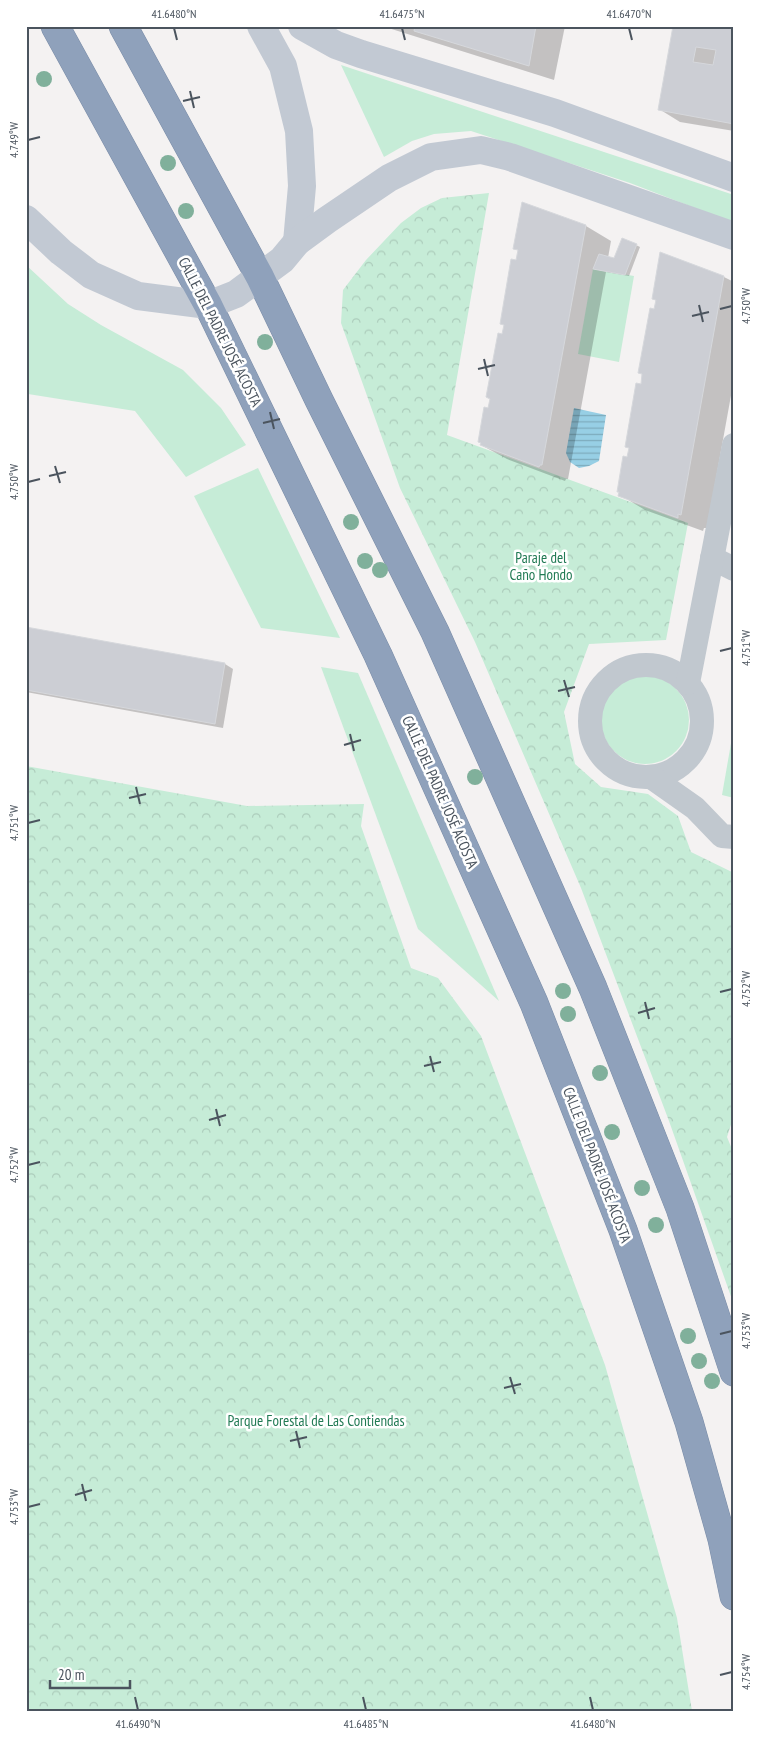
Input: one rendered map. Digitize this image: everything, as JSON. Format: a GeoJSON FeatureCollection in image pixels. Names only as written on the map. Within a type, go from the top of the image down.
{"type":"FeatureCollection","features":[{"type":"Feature","properties":{"kind":"highway","name":"CALLE DEL PADRE JOSÉ ACOSTA"},"geometry":{"type":"LineString","coordinates":[[55,26],[208,305],[378,655],[534,1003],[623,1230],[689,1422],[722,1539],[734,1596]]}},
{"type":"Feature","properties":{"kind":"highway"},"geometry":{"type":"LineString","coordinates":[[123,26],[260,277],[435,632],[593,988],[680,1208],[734,1372]]}},
{"type":"Feature","properties":{"kind":"main road"},"geometry":{"type":"LineString","coordinates":[[260,26],[283,66],[299,130],[302,186],[297,242]]}},
{"type":"Feature","properties":{"kind":"main road"},"geometry":{"type":"LineString","coordinates":[[302,26],[336,45],[555,113],[734,178]]}},
{"type":"Feature","properties":{"kind":"main road"},"geometry":{"type":"LineString","coordinates":[[26,219],[61,252],[91,275],[138,296],[208,305],[236,294],[282,260],[297,242],[389,178],[431,157],[481,150],[510,157],[734,236]]}},
{"type":"Feature","properties":{"kind":"street"},"geometry":{"type":"LineString","coordinates":[[688,683],[734,445]]}},
{"type":"Feature","properties":{"kind":"street"},"geometry":{"type":"LineString","coordinates":[[712,558],[734,569]]}},
{"type":"Feature","properties":{"kind":"street"},"geometry":{"type":"LineString","coordinates":[[636,665],[654,665],[672,671],[688,683],[697,697],[702,714],[701,730],[696,747],[686,761],[664,775],[650,777],[631,776],[614,768],[600,755],[592,738],[590,719],[594,700],[603,684],[618,672],[636,665]]}},
{"type":"Feature","properties":{"kind":"street"},"geometry":{"type":"LineString","coordinates":[[686,761],[694,808]]}},
{"type":"Feature","properties":{"kind":"street"},"geometry":{"type":"LineString","coordinates":[[650,777],[694,808],[722,836],[734,838]]}},
{"type":"Feature","properties":{"kind":"green space"},"geometry":{"type":"Polygon","coordinates":[[[341,65],[734,195],[734,223],[630,183],[471,131],[434,134],[412,141],[384,157],[341,65]]]}},
{"type":"Feature","properties":{"kind":"green space","name":"Paraje del Caño Hondo"},"geometry":{"type":"Polygon","coordinates":[[[489,193],[447,435],[688,523],[666,640],[589,644],[564,712],[575,764],[601,787],[648,794],[678,816],[691,852],[734,873],[734,1115],[727,1137],[734,1154],[734,1305],[669,1121],[581,888],[475,642],[400,488],[341,323],[343,290],[366,260],[401,223],[421,208],[442,198],[489,193]]]}},
{"type":"Feature","properties":{"kind":"green space"},"geometry":{"type":"Polygon","coordinates":[[[26,265],[68,304],[101,325],[183,370],[221,408],[246,445],[186,477],[135,411],[28,394],[26,390],[26,265]]]}},
{"type":"Feature","properties":{"kind":"green space"},"geometry":{"type":"Polygon","coordinates":[[[593,269],[634,276],[619,362],[578,354],[593,269]]]}},
{"type":"Feature","properties":{"kind":"green space"},"geometry":{"type":"Polygon","coordinates":[[[258,468],[340,638],[261,628],[194,496],[258,468]]]}},
{"type":"Feature","properties":{"kind":"green space"},"geometry":{"type":"Polygon","coordinates":[[[321,667],[358,673],[499,1001],[418,929],[321,667]]]}},
{"type":"Feature","properties":{"kind":"green space"},"geometry":{"type":"Polygon","coordinates":[[[645,676],[662,679],[670,683],[682,695],[686,703],[689,720],[686,737],[682,745],[670,757],[662,761],[645,764],[628,761],[620,757],[608,745],[604,737],[601,720],[604,703],[608,695],[620,683],[628,679],[645,676]]]}},
{"type":"Feature","properties":{"kind":"green space"},"geometry":{"type":"Polygon","coordinates":[[[734,726],[734,798],[722,795],[734,726]]]}},
{"type":"Feature","properties":{"kind":"green space","name":"Parque Forestal de Las Contiendas"},"geometry":{"type":"Polygon","coordinates":[[[26,766],[247,806],[364,804],[361,826],[411,968],[438,978],[481,1036],[605,1365],[677,1618],[692,1711],[26,1711],[26,766]]]}},
{"type":"Feature","properties":{"kind":"water"},"geometry":{"type":"Polygon","coordinates":[[[574,408],[606,415],[599,461],[579,468],[570,462],[566,453],[574,408]]]}},
{"type":"Feature","properties":{"kind":"building"},"geometry":{"type":"Polygon","coordinates":[[[415,26],[536,26],[529,66],[414,31],[415,26]]]}},
{"type":"Feature","properties":{"kind":"building"},"geometry":{"type":"Polygon","coordinates":[[[673,26],[734,26],[734,124],[658,110],[673,26]],[[696,47],[693,62],[713,65],[716,50],[696,47]]]}},
{"type":"Feature","properties":{"kind":"building"},"geometry":{"type":"Polygon","coordinates":[[[522,202],[586,225],[542,465],[539,467],[480,445],[481,443],[478,442],[484,407],[488,408],[490,399],[486,397],[498,333],[502,334],[504,325],[500,324],[511,259],[516,260],[518,250],[513,249],[522,202]]]}},
{"type":"Feature","properties":{"kind":"building"},"geometry":{"type":"Polygon","coordinates":[[[622,238],[637,244],[625,275],[593,269],[599,254],[614,258],[622,238]]]}},
{"type":"Feature","properties":{"kind":"building"},"geometry":{"type":"Polygon","coordinates":[[[660,252],[724,276],[681,515],[678,514],[678,518],[618,496],[619,492],[617,492],[623,456],[627,457],[629,448],[625,447],[636,383],[641,384],[642,374],[638,373],[650,308],[654,309],[656,300],[652,299],[660,252]]]}},
{"type":"Feature","properties":{"kind":"building"},"geometry":{"type":"Polygon","coordinates":[[[26,627],[225,663],[215,724],[26,690],[26,627]]]}}]}
